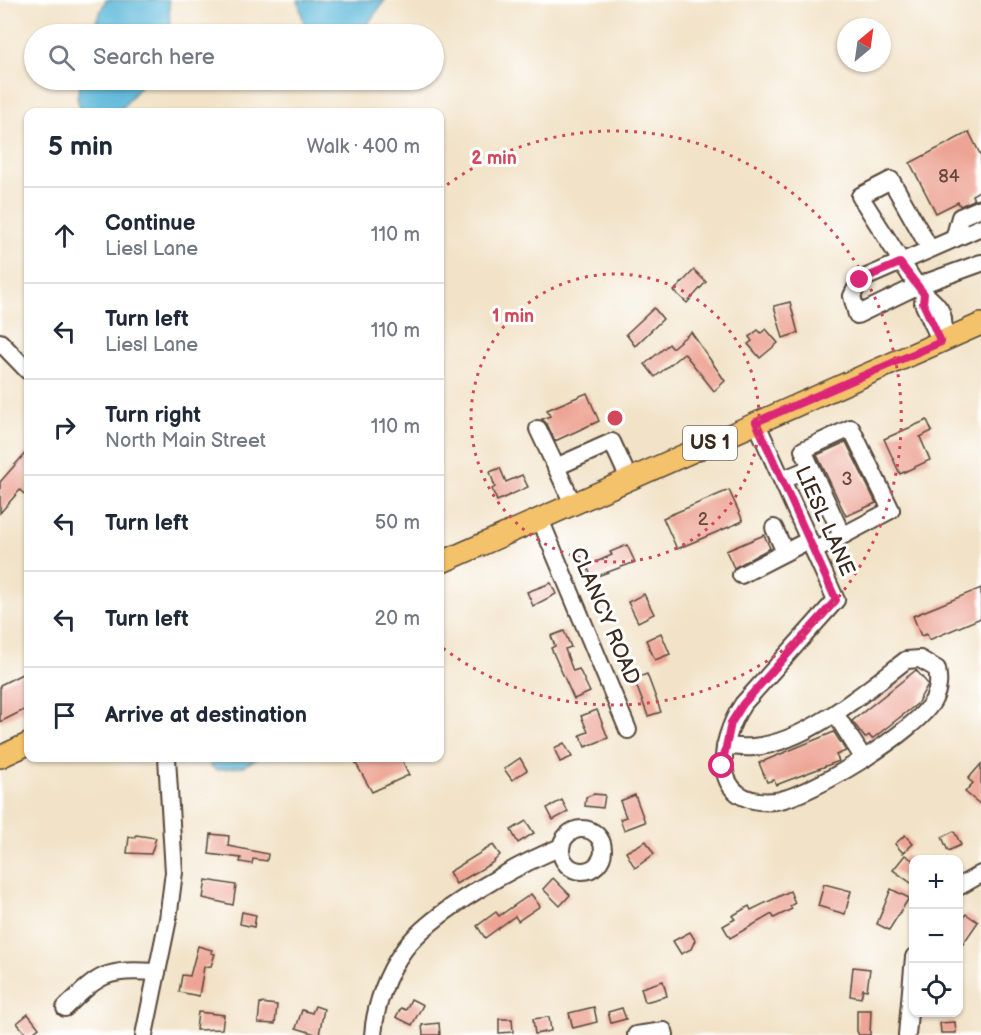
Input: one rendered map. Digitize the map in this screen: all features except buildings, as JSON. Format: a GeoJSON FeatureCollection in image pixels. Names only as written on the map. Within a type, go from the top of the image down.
{"type":"FeatureCollection","features":[{"type":"Feature","properties":{"kind":"main road","name":"US 1"},"geometry":{"type":"LineString","coordinates":[[444,561],[981,324]]}},
{"type":"Feature","properties":{"kind":"main road"},"geometry":{"type":"LineString","coordinates":[[0,756],[24,746]]}},
{"type":"Feature","properties":{"kind":"street"},"geometry":{"type":"LineString","coordinates":[[930,249],[891,180],[860,196],[900,263],[920,290],[923,303],[941,342]]}},
{"type":"Feature","properties":{"kind":"street"},"geometry":{"type":"LineString","coordinates":[[954,239],[960,217],[981,208]]}},
{"type":"Feature","properties":{"kind":"street"},"geometry":{"type":"LineString","coordinates":[[981,227],[860,280],[852,296],[857,315],[981,263]]}},
{"type":"Feature","properties":{"kind":"street"},"geometry":{"type":"LineString","coordinates":[[0,342],[24,367]]}},
{"type":"Feature","properties":{"kind":"street","name":"LIESL LANE"},"geometry":{"type":"LineString","coordinates":[[725,746],[754,747],[786,737],[836,715],[906,660],[920,659],[937,669],[939,685],[933,702],[908,728],[864,759],[826,781],[776,801],[747,798],[729,784],[722,766],[725,746],[731,723],[743,704],[836,600],[756,422]]}},
{"type":"Feature","properties":{"kind":"street"},"geometry":{"type":"LineString","coordinates":[[741,575],[785,552],[842,535],[891,510],[851,428],[803,450],[842,535]]}},
{"type":"Feature","properties":{"kind":"street"},"geometry":{"type":"LineString","coordinates":[[538,429],[573,504]]}},
{"type":"Feature","properties":{"kind":"street"},"geometry":{"type":"LineString","coordinates":[[556,467],[612,442],[629,479]]}},
{"type":"Feature","properties":{"kind":"street"},"geometry":{"type":"LineString","coordinates":[[782,480],[811,468]]}},
{"type":"Feature","properties":{"kind":"street","name":"CLANCY ROAD"},"geometry":{"type":"LineString","coordinates":[[540,519],[628,730]]}},
{"type":"Feature","properties":{"kind":"street"},"geometry":{"type":"LineString","coordinates":[[774,528],[785,552]]}},
{"type":"Feature","properties":{"kind":"street"},"geometry":{"type":"LineString","coordinates":[[836,715],[864,759]]}},
{"type":"Feature","properties":{"kind":"street"},"geometry":{"type":"LineString","coordinates":[[144,1035],[174,872],[167,762]]}},
{"type":"Feature","properties":{"kind":"street"},"geometry":{"type":"LineString","coordinates":[[374,1035],[374,1018],[390,974],[404,950],[422,931],[478,891],[561,847]]}},
{"type":"Feature","properties":{"kind":"street"},"geometry":{"type":"LineString","coordinates":[[963,884],[981,874]]}},
{"type":"Feature","properties":{"kind":"street"},"geometry":{"type":"LineString","coordinates":[[907,1035],[913,963]]}},
{"type":"Feature","properties":{"kind":"street"},"geometry":{"type":"LineString","coordinates":[[65,1008],[103,974],[129,970],[157,972]]}},
{"type":"Feature","properties":{"kind":"street"},"geometry":{"type":"LineString","coordinates":[[636,1035],[665,1033]]}},
{"type":"Feature","properties":{"kind":"water"},"geometry":{"type":"Polygon","coordinates":[[[106,0],[169,0],[170,24],[95,24],[106,0]]]}},
{"type":"Feature","properties":{"kind":"water"},"geometry":{"type":"Polygon","coordinates":[[[298,0],[385,0],[368,24],[304,24],[298,0]]]}},
{"type":"Feature","properties":{"kind":"water"},"geometry":{"type":"Polygon","coordinates":[[[79,90],[137,90],[122,108],[80,108],[77,97],[79,90]]]}},
{"type":"Feature","properties":{"kind":"water"},"geometry":{"type":"Polygon","coordinates":[[[211,762],[251,762],[244,766],[217,770],[210,766],[211,762]]]}},
{"type":"Feature","properties":{"kind":"route"},"geometry":{"type":"LineString","coordinates":[[722,766],[731,723],[743,704],[836,600],[756,422],[941,342],[934,332],[923,303],[924,294],[900,263],[860,280]]}}]}
